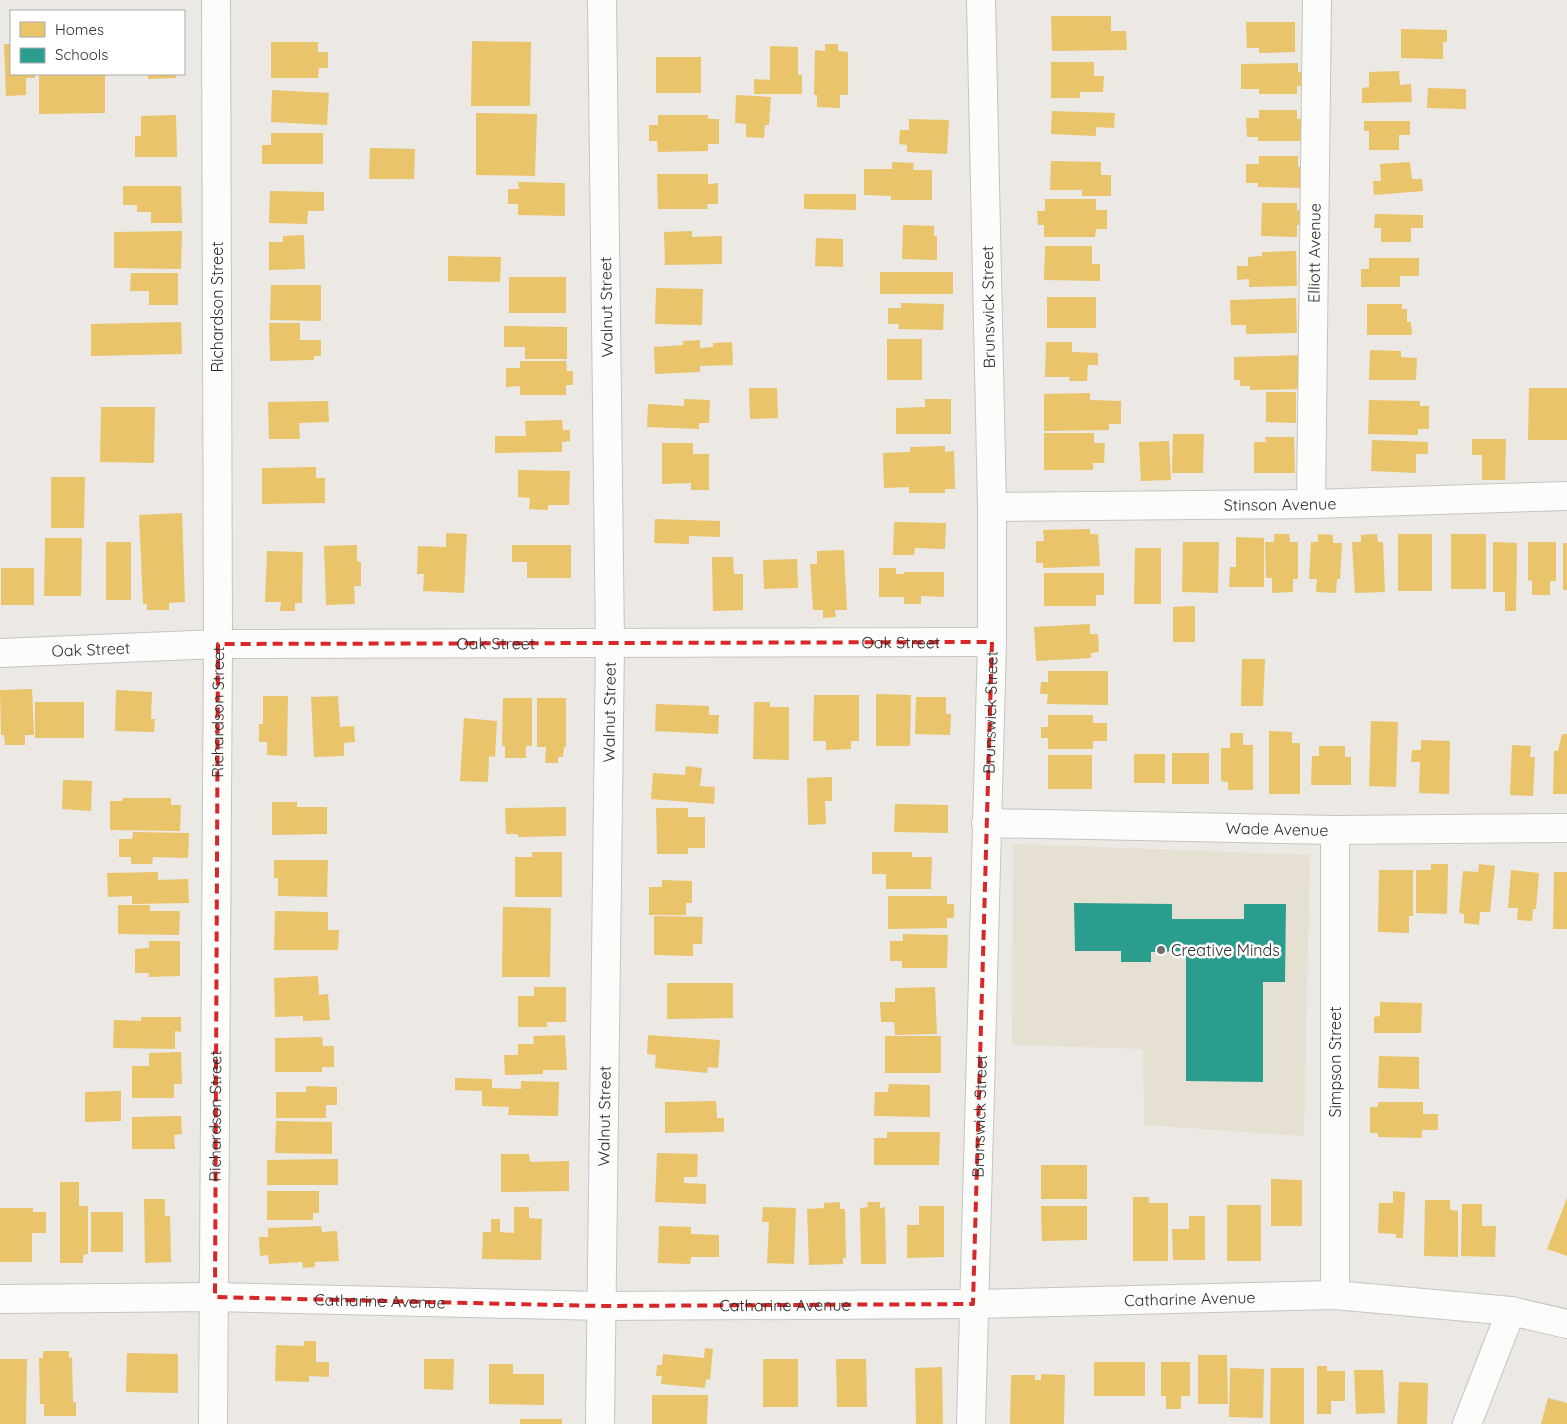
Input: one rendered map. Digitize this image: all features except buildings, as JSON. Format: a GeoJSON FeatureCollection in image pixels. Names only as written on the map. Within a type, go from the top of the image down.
{"type":"FeatureCollection","features":[{"type":"Feature","properties":{"kind":"street","name":"Richardson Street"},"geometry":{"type":"LineString","coordinates":[[213,1424],[218,644],[216,0]]}},
{"type":"Feature","properties":{"kind":"street","name":"Walnut Street"},"geometry":{"type":"LineString","coordinates":[[600,1424],[610,644],[602,0]]}},
{"type":"Feature","properties":{"kind":"street","name":"Brunswick Street"},"geometry":{"type":"LineString","coordinates":[[971,1424],[992,642],[992,507],[981,0]]}},
{"type":"Feature","properties":{"kind":"street","name":"Elliott Avenue"},"geometry":{"type":"LineString","coordinates":[[1311,504],[1317,0]]}},
{"type":"Feature","properties":{"kind":"street","name":"Stinson Avenue"},"geometry":{"type":"LineString","coordinates":[[992,507],[1311,504],[1567,496]]}},
{"type":"Feature","properties":{"kind":"street","name":"Oak Street"},"geometry":{"type":"LineString","coordinates":[[0,652],[218,644],[992,642]]}},
{"type":"Feature","properties":{"kind":"street","name":"Wade Avenue"},"geometry":{"type":"LineString","coordinates":[[986,823],[1335,830],[1567,828]]}},
{"type":"Feature","properties":{"kind":"street","name":"Simpson Street"},"geometry":{"type":"LineString","coordinates":[[1335,830],[1335,1295]]}},
{"type":"Feature","properties":{"kind":"street","name":"Catharine Avenue"},"geometry":{"type":"LineString","coordinates":[[0,1298],[215,1297],[601,1306],[973,1304],[1335,1295],[1511,1311],[1567,1324]]}},
{"type":"Feature","properties":{"kind":"street"},"geometry":{"type":"LineString","coordinates":[[1467,1424],[1511,1311]]}},
{"type":"Feature","properties":{"kind":"highlighted area"},"geometry":{"type":"Polygon","coordinates":[[[992,642],[973,1304],[601,1306],[215,1297],[218,644],[992,642]]]}},
{"type":"Feature","properties":{"kind":"shaded area","name":"Creative Minds"},"geometry":{"type":"Polygon","coordinates":[[[1013,844],[1310,855],[1304,1136],[1144,1125],[1143,1049],[1012,1045],[1013,844]]]}},
{"type":"Feature","properties":{"kind":"place","name":"Creative Minds"},"geometry":{"type":"Point","coordinates":[1161,950]}}]}
